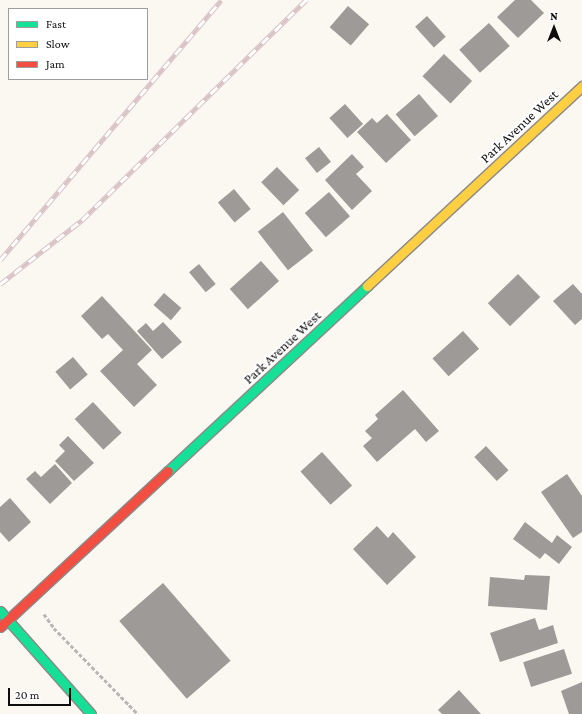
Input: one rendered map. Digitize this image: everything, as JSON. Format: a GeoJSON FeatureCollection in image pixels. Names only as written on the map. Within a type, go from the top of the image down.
{"type":"FeatureCollection","features":[{"type":"Feature","properties":{"kind":"main road","name":"Park Avenue West"},"geometry":{"type":"LineString","coordinates":[[0,627],[582,86]]}},
{"type":"Feature","properties":{"kind":"main road"},"geometry":{"type":"LineString","coordinates":[[0,611],[92,714]]}},
{"type":"Feature","properties":{"kind":"path"},"geometry":{"type":"LineString","coordinates":[[34,597],[54,628],[138,714]]}},
{"type":"Feature","properties":{"kind":"building"},"geometry":{"type":"Polygon","coordinates":[[[515,0],[531,0],[544,13],[518,38],[497,17],[515,0]]]}},
{"type":"Feature","properties":{"kind":"building"},"geometry":{"type":"Polygon","coordinates":[[[348,6],[369,24],[351,46],[330,27],[348,6]]]}},
{"type":"Feature","properties":{"kind":"building"},"geometry":{"type":"Polygon","coordinates":[[[427,16],[446,37],[434,48],[415,27],[427,16]]]}},
{"type":"Feature","properties":{"kind":"building"},"geometry":{"type":"Polygon","coordinates":[[[489,23],[510,46],[480,73],[459,50],[489,23]]]}},
{"type":"Feature","properties":{"kind":"building"},"geometry":{"type":"Polygon","coordinates":[[[444,54],[472,81],[451,103],[422,76],[444,54]]]}},
{"type":"Feature","properties":{"kind":"building"},"geometry":{"type":"Polygon","coordinates":[[[419,94],[438,116],[415,136],[396,114],[419,94]]]}},
{"type":"Feature","properties":{"kind":"building"},"geometry":{"type":"Polygon","coordinates":[[[345,104],[363,124],[347,138],[329,118],[345,104]]]}},
{"type":"Feature","properties":{"kind":"building"},"geometry":{"type":"Polygon","coordinates":[[[387,114],[411,140],[386,163],[357,132],[372,118],[377,123],[387,114]]]}},
{"type":"Feature","properties":{"kind":"building"},"geometry":{"type":"Polygon","coordinates":[[[319,147],[331,162],[317,173],[305,158],[319,147]]]}},
{"type":"Feature","properties":{"kind":"building"},"geometry":{"type":"Polygon","coordinates":[[[352,154],[364,167],[356,174],[372,191],[352,210],[325,180],[352,154]]]}},
{"type":"Feature","properties":{"kind":"building"},"geometry":{"type":"Polygon","coordinates":[[[277,167],[299,190],[283,205],[261,182],[277,167]]]}},
{"type":"Feature","properties":{"kind":"building"},"geometry":{"type":"Polygon","coordinates":[[[234,189],[251,209],[235,222],[218,202],[234,189]]]}},
{"type":"Feature","properties":{"kind":"building"},"geometry":{"type":"Polygon","coordinates":[[[329,192],[350,216],[326,237],[305,213],[329,192]]]}},
{"type":"Feature","properties":{"kind":"building"},"geometry":{"type":"Polygon","coordinates":[[[283,212],[313,251],[288,270],[258,232],[283,212]]]}},
{"type":"Feature","properties":{"kind":"building"},"geometry":{"type":"Polygon","coordinates":[[[261,261],[279,281],[248,309],[230,289],[261,261]]]}},
{"type":"Feature","properties":{"kind":"building"},"geometry":{"type":"Polygon","coordinates":[[[199,264],[216,284],[206,292],[189,272],[199,264]]]}},
{"type":"Feature","properties":{"kind":"building"},"geometry":{"type":"Polygon","coordinates":[[[518,274],[540,297],[510,326],[488,303],[518,274]]]}},
{"type":"Feature","properties":{"kind":"building"},"geometry":{"type":"Polygon","coordinates":[[[573,284],[582,294],[582,319],[575,325],[553,301],[573,284]]]}},
{"type":"Feature","properties":{"kind":"building"},"geometry":{"type":"Polygon","coordinates":[[[164,293],[181,308],[171,320],[154,305],[164,293]]]}},
{"type":"Feature","properties":{"kind":"building"},"geometry":{"type":"Polygon","coordinates":[[[102,296],[152,350],[137,364],[157,385],[134,407],[100,371],[123,350],[108,334],[102,339],[81,316],[102,296]]]}},
{"type":"Feature","properties":{"kind":"building"},"geometry":{"type":"Polygon","coordinates":[[[163,322],[182,342],[162,359],[137,331],[146,323],[153,331],[163,322]]]}},
{"type":"Feature","properties":{"kind":"building"},"geometry":{"type":"Polygon","coordinates":[[[463,331],[479,349],[449,376],[433,358],[463,331]]]}},
{"type":"Feature","properties":{"kind":"building"},"geometry":{"type":"Polygon","coordinates":[[[73,357],[88,375],[70,389],[55,372],[73,357]]]}},
{"type":"Feature","properties":{"kind":"building"},"geometry":{"type":"Polygon","coordinates":[[[403,390],[439,431],[426,442],[415,429],[377,462],[363,446],[372,438],[365,431],[378,419],[375,415],[403,390]]]}},
{"type":"Feature","properties":{"kind":"building"},"geometry":{"type":"Polygon","coordinates":[[[93,402],[122,433],[103,450],[75,419],[93,402]]]}},
{"type":"Feature","properties":{"kind":"building"},"geometry":{"type":"Polygon","coordinates":[[[68,436],[94,463],[74,481],[55,461],[65,451],[59,445],[68,436]]]}},
{"type":"Feature","properties":{"kind":"building"},"geometry":{"type":"Polygon","coordinates":[[[486,446],[509,470],[497,481],[474,457],[486,446]]]}},
{"type":"Feature","properties":{"kind":"building"},"geometry":{"type":"Polygon","coordinates":[[[322,452],[352,485],[331,505],[300,471],[322,452]]]}},
{"type":"Feature","properties":{"kind":"building"},"geometry":{"type":"Polygon","coordinates":[[[55,464],[72,483],[50,504],[26,479],[35,471],[41,477],[55,464]]]}},
{"type":"Feature","properties":{"kind":"building"},"geometry":{"type":"Polygon","coordinates":[[[567,474],[582,496],[582,532],[573,538],[541,492],[567,474]]]}},
{"type":"Feature","properties":{"kind":"building"},"geometry":{"type":"Polygon","coordinates":[[[10,498],[31,522],[9,542],[0,532],[0,507],[10,498]]]}},
{"type":"Feature","properties":{"kind":"building"},"geometry":{"type":"Polygon","coordinates":[[[525,522],[552,543],[557,535],[572,547],[559,564],[545,553],[540,559],[513,539],[525,522]]]}},
{"type":"Feature","properties":{"kind":"building"},"geometry":{"type":"Polygon","coordinates":[[[377,526],[388,538],[393,532],[416,557],[387,585],[353,549],[377,526]]]}},
{"type":"Feature","properties":{"kind":"building"},"geometry":{"type":"Polygon","coordinates":[[[525,575],[550,576],[547,610],[488,606],[490,577],[524,580],[525,575]]]}},
{"type":"Feature","properties":{"kind":"building"},"geometry":{"type":"Polygon","coordinates":[[[163,583],[231,661],[187,699],[119,621],[163,583]]]}},
{"type":"Feature","properties":{"kind":"building"},"geometry":{"type":"Polygon","coordinates":[[[535,618],[539,630],[553,625],[558,643],[500,662],[490,633],[535,618]]]}},
{"type":"Feature","properties":{"kind":"building"},"geometry":{"type":"Polygon","coordinates":[[[564,649],[572,674],[531,687],[523,662],[564,649]]]}},
{"type":"Feature","properties":{"kind":"building"},"geometry":{"type":"Polygon","coordinates":[[[582,682],[582,714],[569,714],[561,691],[582,682]]]}},
{"type":"Feature","properties":{"kind":"building"},"geometry":{"type":"Polygon","coordinates":[[[459,690],[481,714],[442,714],[438,710],[459,690]]]}},
{"type":"Feature","properties":{"kind":"railway"},"geometry":{"type":"LineString","coordinates":[[0,260],[221,0]]}},
{"type":"Feature","properties":{"kind":"railway"},"geometry":{"type":"LineString","coordinates":[[0,284],[82,220],[306,0]]}},
{"type":"Feature","properties":{"kind":"traffic: fast"},"geometry":{"type":"LineString","coordinates":[[168,471],[367,286]]}},
{"type":"Feature","properties":{"kind":"traffic: fast"},"geometry":{"type":"LineString","coordinates":[[0,611],[91,714]]}},
{"type":"Feature","properties":{"kind":"traffic: slow"},"geometry":{"type":"LineString","coordinates":[[367,286],[582,86]]}},
{"type":"Feature","properties":{"kind":"traffic: jam"},"geometry":{"type":"LineString","coordinates":[[0,627],[168,471]]}}]}
